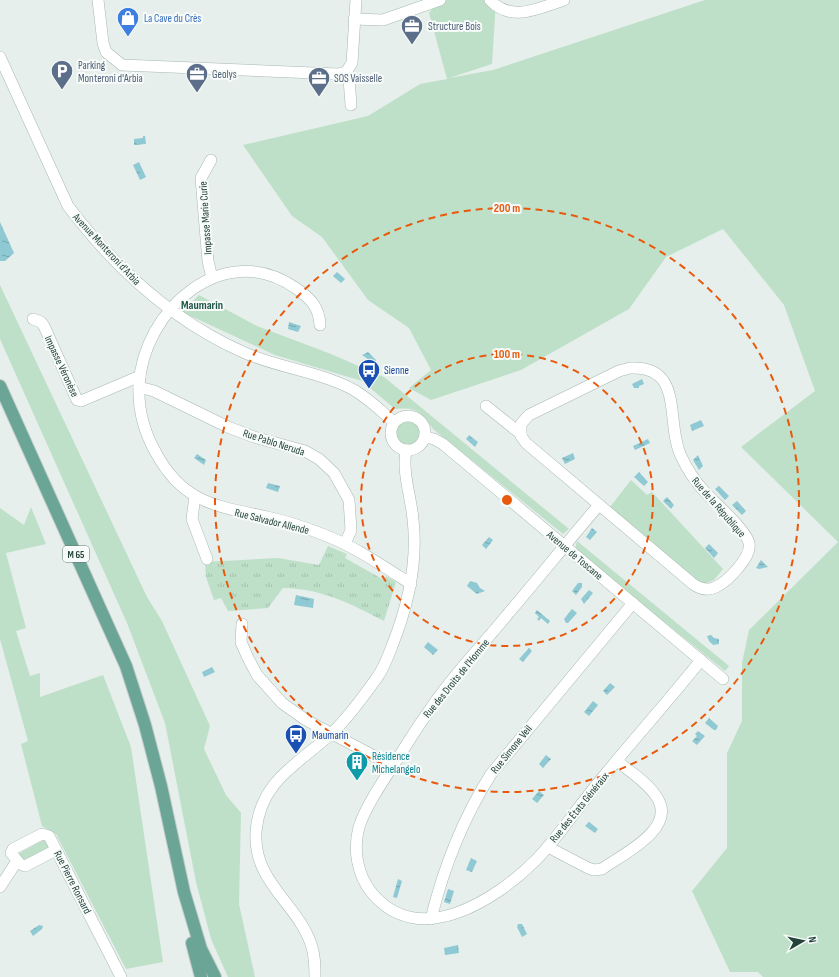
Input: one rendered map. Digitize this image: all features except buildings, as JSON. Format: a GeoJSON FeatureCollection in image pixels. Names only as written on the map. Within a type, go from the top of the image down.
{"type":"FeatureCollection","features":[{"type":"Feature","properties":{"kind":"main road","name":"M 65"},"geometry":{"type":"LineString","coordinates":[[0,386],[126,666],[145,725],[161,786],[184,892],[201,949],[215,977]]}},
{"type":"Feature","properties":{"kind":"main road","name":"M 65"},"geometry":{"type":"LineString","coordinates":[[145,725],[172,864],[201,977]]}},
{"type":"Feature","properties":{"kind":"street"},"geometry":{"type":"LineString","coordinates":[[98,0],[103,43],[106,52],[122,65],[330,74],[346,72],[352,64],[356,0]]}},
{"type":"Feature","properties":{"kind":"street"},"geometry":{"type":"LineString","coordinates":[[354,18],[383,20],[440,0]]}},
{"type":"Feature","properties":{"kind":"street"},"geometry":{"type":"LineString","coordinates":[[490,0],[503,10],[514,13],[528,12],[559,1]]}},
{"type":"Feature","properties":{"kind":"street","name":"Avenue Monteroni d'Arbia"},"geometry":{"type":"LineString","coordinates":[[0,57],[68,206],[112,257],[137,283],[169,308],[215,339],[273,364],[330,380],[353,390],[394,422]]}},
{"type":"Feature","properties":{"kind":"street"},"geometry":{"type":"LineString","coordinates":[[346,72],[349,79],[351,105]]}},
{"type":"Feature","properties":{"kind":"street","name":"Impasse Marie Curie"},"geometry":{"type":"LineString","coordinates":[[211,160],[201,178],[208,260],[212,278]]}},
{"type":"Feature","properties":{"kind":"street","name":"Rue Salvador Allende"},"geometry":{"type":"LineString","coordinates":[[320,325],[317,306],[298,290],[280,279],[258,272],[229,274],[212,278],[191,289],[169,308],[150,337],[140,376],[139,388],[140,411],[150,443],[165,469],[179,485],[195,496],[227,510],[294,524],[346,544],[411,584]]}},
{"type":"Feature","properties":{"kind":"street","name":"Impasse Véronèse"},"geometry":{"type":"LineString","coordinates":[[33,319],[41,322],[44,326],[78,400],[80,401],[140,376]]}},
{"type":"Feature","properties":{"kind":"street","name":"Rue de la République"},"geometry":{"type":"LineString","coordinates":[[635,368],[653,373],[663,381],[671,397],[674,437],[684,462],[703,490],[748,538],[750,547],[748,555],[744,562],[717,587],[701,588],[693,584],[599,505],[526,444],[521,434],[521,424],[525,418],[619,371],[635,368]]}},
{"type":"Feature","properties":{"kind":"street","name":"Rue Pablo Neruda"},"geometry":{"type":"LineString","coordinates":[[139,388],[154,391],[228,427],[254,437],[305,451],[319,459],[334,473],[348,500],[351,530],[346,544]]}},
{"type":"Feature","properties":{"kind":"street"},"geometry":{"type":"LineString","coordinates":[[486,406],[521,434]]}},
{"type":"Feature","properties":{"kind":"street"},"geometry":{"type":"LineString","coordinates":[[404,416],[416,418],[423,425],[425,437],[420,446],[415,449],[406,450],[398,447],[391,439],[391,427],[394,422],[404,416]]}},
{"type":"Feature","properties":{"kind":"street","name":"Avenue de Toscane"},"geometry":{"type":"LineString","coordinates":[[425,437],[434,438],[442,444],[723,679]]}},
{"type":"Feature","properties":{"kind":"street"},"geometry":{"type":"LineString","coordinates":[[314,977],[314,955],[311,944],[301,924],[270,883],[264,871],[258,850],[256,832],[262,804],[277,779],[332,733],[378,677],[403,616],[411,584],[414,537],[411,503],[405,470],[406,450]]}},
{"type":"Feature","properties":{"kind":"street"},"geometry":{"type":"LineString","coordinates":[[195,496],[192,519],[207,559]]}},
{"type":"Feature","properties":{"kind":"street"},"geometry":{"type":"LineString","coordinates":[[564,546],[599,505]]}},
{"type":"Feature","properties":{"kind":"street","name":"Rue des Droits de l'Homme"},"geometry":{"type":"LineString","coordinates":[[431,919],[402,915],[385,905],[370,891],[358,867],[356,848],[362,819],[393,766],[432,706],[564,546]]}},
{"type":"Feature","properties":{"kind":"street","name":"Rue Simone Veil"},"geometry":{"type":"LineString","coordinates":[[431,919],[445,867],[462,826],[487,780],[503,757],[633,603]]}},
{"type":"Feature","properties":{"kind":"street"},"geometry":{"type":"LineString","coordinates":[[242,624],[242,642],[248,658],[269,690],[294,712],[393,766]]}},
{"type":"Feature","properties":{"kind":"street","name":"Rue des États Généraux"},"geometry":{"type":"LineString","coordinates":[[431,919],[446,917],[458,913],[499,891],[525,870],[548,847],[616,761],[701,660]]}},
{"type":"Feature","properties":{"kind":"street"},"geometry":{"type":"LineString","coordinates":[[548,847],[594,870],[602,868],[655,831],[661,815],[657,796],[616,761]]}},
{"type":"Feature","properties":{"kind":"street","name":"Rue Pierre Ronsard"},"geometry":{"type":"LineString","coordinates":[[17,861],[11,853],[13,849],[42,834],[49,836],[121,977]]}},
{"type":"Feature","properties":{"kind":"street"},"geometry":{"type":"LineString","coordinates":[[0,887],[17,861],[25,866],[56,850]]}},
{"type":"Feature","properties":{"kind":"green space"},"geometry":{"type":"Polygon","coordinates":[[[440,0],[496,0],[492,64],[449,78],[493,70],[705,0],[839,0],[839,977],[763,977],[758,972],[730,972],[692,891],[727,848],[727,753],[742,721],[742,663],[749,630],[838,542],[741,447],[815,391],[784,305],[723,229],[666,257],[629,309],[521,370],[431,400],[409,388],[431,370],[409,328],[368,300],[322,237],[292,216],[243,145],[368,116],[420,84],[447,79],[429,13],[440,0]]]}},
{"type":"Feature","properties":{"kind":"green space"},"geometry":{"type":"Polygon","coordinates":[[[0,285],[147,597],[162,621],[210,726],[204,749],[226,795],[241,813],[239,904],[255,977],[228,977],[211,939],[196,882],[165,723],[127,623],[0,339],[0,285]]]}},
{"type":"Feature","properties":{"kind":"green space"},"geometry":{"type":"Polygon","coordinates":[[[199,295],[257,326],[331,354],[384,377],[569,529],[563,534],[433,429],[421,414],[408,409],[395,409],[362,381],[275,355],[182,312],[199,295]]]}},
{"type":"Feature","properties":{"kind":"green space"},"geometry":{"type":"Polygon","coordinates":[[[408,422],[417,425],[420,434],[417,443],[408,446],[399,443],[396,434],[399,425],[408,422]]]}},
{"type":"Feature","properties":{"kind":"green space"},"geometry":{"type":"Polygon","coordinates":[[[631,480],[647,495],[652,492],[723,569],[714,580],[702,585],[610,507],[631,480]]]}},
{"type":"Feature","properties":{"kind":"green space"},"geometry":{"type":"Polygon","coordinates":[[[31,507],[46,544],[6,553],[26,628],[16,631],[30,676],[40,673],[40,697],[103,675],[131,747],[163,962],[126,969],[56,834],[42,826],[21,744],[28,741],[0,639],[0,508],[24,525],[31,507]]]}},
{"type":"Feature","properties":{"kind":"green space"},"geometry":{"type":"Polygon","coordinates":[[[577,541],[729,666],[725,671],[575,550],[577,541]]]}},
{"type":"Feature","properties":{"kind":"green space"},"geometry":{"type":"Polygon","coordinates":[[[328,546],[347,554],[345,558],[384,580],[386,576],[396,582],[384,621],[335,598],[311,591],[297,589],[283,588],[268,608],[228,611],[221,598],[214,600],[206,577],[205,562],[278,558],[319,565],[328,546]]]}},
{"type":"Feature","properties":{"kind":"green space"},"geometry":{"type":"Polygon","coordinates":[[[45,839],[50,848],[23,863],[18,854],[45,839]]]}},
{"type":"Feature","properties":{"kind":"water"},"geometry":{"type":"Polygon","coordinates":[[[143,136],[145,136],[146,144],[134,145],[134,139],[143,138],[143,136]]]}},
{"type":"Feature","properties":{"kind":"water"},"geometry":{"type":"Polygon","coordinates":[[[139,162],[146,177],[140,180],[133,165],[139,162]]]}},
{"type":"Feature","properties":{"kind":"water"},"geometry":{"type":"Polygon","coordinates":[[[0,222],[14,253],[5,261],[0,261],[0,222]]]}},
{"type":"Feature","properties":{"kind":"water"},"geometry":{"type":"Polygon","coordinates":[[[337,272],[345,279],[341,283],[333,276],[337,272]]]}},
{"type":"Feature","properties":{"kind":"water"},"geometry":{"type":"Polygon","coordinates":[[[289,322],[301,326],[298,332],[288,329],[289,322]]]}},
{"type":"Feature","properties":{"kind":"water"},"geometry":{"type":"Polygon","coordinates":[[[368,352],[376,360],[375,364],[362,355],[368,352]]]}},
{"type":"Feature","properties":{"kind":"water"},"geometry":{"type":"Polygon","coordinates":[[[642,379],[644,384],[639,386],[639,388],[634,388],[632,384],[642,379]]]}},
{"type":"Feature","properties":{"kind":"water"},"geometry":{"type":"Polygon","coordinates":[[[701,420],[704,426],[692,431],[690,425],[701,420]]]}},
{"type":"Feature","properties":{"kind":"water"},"geometry":{"type":"Polygon","coordinates":[[[469,435],[478,442],[475,447],[466,439],[469,435]]]}},
{"type":"Feature","properties":{"kind":"water"},"geometry":{"type":"Polygon","coordinates":[[[648,439],[650,443],[635,450],[633,446],[648,439]]]}},
{"type":"Feature","properties":{"kind":"water"},"geometry":{"type":"Polygon","coordinates":[[[573,453],[575,459],[565,464],[562,458],[573,453]]]}},
{"type":"Feature","properties":{"kind":"water"},"geometry":{"type":"Polygon","coordinates":[[[197,454],[206,460],[204,465],[194,458],[197,454]]]}},
{"type":"Feature","properties":{"kind":"water"},"geometry":{"type":"Polygon","coordinates":[[[698,455],[703,466],[699,470],[693,460],[698,455]]]}},
{"type":"Feature","properties":{"kind":"water"},"geometry":{"type":"Polygon","coordinates":[[[639,472],[648,482],[644,486],[634,477],[639,472]]]}},
{"type":"Feature","properties":{"kind":"water"},"geometry":{"type":"Polygon","coordinates":[[[268,483],[280,486],[278,492],[266,488],[268,483]]]}},
{"type":"Feature","properties":{"kind":"water"},"geometry":{"type":"Polygon","coordinates":[[[719,486],[729,496],[725,500],[715,489],[719,486]]]}},
{"type":"Feature","properties":{"kind":"water"},"geometry":{"type":"Polygon","coordinates":[[[667,497],[674,505],[671,509],[663,501],[667,497]]]}},
{"type":"Feature","properties":{"kind":"water"},"geometry":{"type":"Polygon","coordinates":[[[737,501],[746,511],[742,515],[732,505],[737,501]]]}},
{"type":"Feature","properties":{"kind":"water"},"geometry":{"type":"Polygon","coordinates":[[[592,528],[597,532],[590,540],[586,537],[592,528]]]}},
{"type":"Feature","properties":{"kind":"water"},"geometry":{"type":"Polygon","coordinates":[[[489,537],[493,540],[486,549],[482,545],[489,537]]]}},
{"type":"Feature","properties":{"kind":"water"},"geometry":{"type":"Polygon","coordinates":[[[709,544],[718,553],[714,558],[705,548],[709,544]]]}},
{"type":"Feature","properties":{"kind":"water"},"geometry":{"type":"Polygon","coordinates":[[[761,560],[768,567],[759,569],[756,568],[761,560]]]}},
{"type":"Feature","properties":{"kind":"water"},"geometry":{"type":"Polygon","coordinates":[[[470,581],[477,583],[480,588],[485,591],[477,594],[467,586],[470,581]]]}},
{"type":"Feature","properties":{"kind":"water"},"geometry":{"type":"Polygon","coordinates":[[[578,583],[582,583],[582,587],[576,595],[572,591],[578,583]]]}},
{"type":"Feature","properties":{"kind":"water"},"geometry":{"type":"Polygon","coordinates":[[[589,590],[593,593],[584,604],[581,599],[589,590]]]}},
{"type":"Feature","properties":{"kind":"water"},"geometry":{"type":"Polygon","coordinates":[[[296,595],[314,599],[313,608],[294,605],[296,595]]]}},
{"type":"Feature","properties":{"kind":"water"},"geometry":{"type":"Polygon","coordinates":[[[572,609],[577,613],[568,623],[566,623],[564,619],[572,609]]]}},
{"type":"Feature","properties":{"kind":"water"},"geometry":{"type":"Polygon","coordinates":[[[537,610],[550,621],[548,624],[541,618],[539,621],[537,619],[539,617],[535,613],[537,610]]]}},
{"type":"Feature","properties":{"kind":"water"},"geometry":{"type":"Polygon","coordinates":[[[711,635],[714,638],[719,639],[719,644],[713,645],[709,641],[707,636],[711,635]]]}},
{"type":"Feature","properties":{"kind":"water"},"geometry":{"type":"Polygon","coordinates":[[[428,642],[438,650],[433,655],[424,647],[428,642]]]}},
{"type":"Feature","properties":{"kind":"water"},"geometry":{"type":"Polygon","coordinates":[[[529,648],[532,651],[523,662],[519,659],[529,648]]]}},
{"type":"Feature","properties":{"kind":"water"},"geometry":{"type":"Polygon","coordinates":[[[212,667],[215,672],[204,677],[202,672],[212,667]]]}},
{"type":"Feature","properties":{"kind":"water"},"geometry":{"type":"Polygon","coordinates":[[[610,683],[615,687],[607,695],[603,691],[610,683]]]}},
{"type":"Feature","properties":{"kind":"water"},"geometry":{"type":"Polygon","coordinates":[[[593,701],[598,705],[589,716],[584,712],[593,701]]]}},
{"type":"Feature","properties":{"kind":"water"},"geometry":{"type":"Polygon","coordinates":[[[709,718],[718,726],[716,730],[705,723],[709,718]]]}},
{"type":"Feature","properties":{"kind":"water"},"geometry":{"type":"Polygon","coordinates":[[[698,731],[705,736],[697,745],[692,741],[697,736],[695,734],[698,731]]]}},
{"type":"Feature","properties":{"kind":"water"},"geometry":{"type":"Polygon","coordinates":[[[546,755],[551,759],[543,768],[539,764],[546,755]]]}},
{"type":"Feature","properties":{"kind":"water"},"geometry":{"type":"Polygon","coordinates":[[[539,791],[544,795],[537,803],[532,799],[539,791]]]}},
{"type":"Feature","properties":{"kind":"water"},"geometry":{"type":"Polygon","coordinates":[[[589,822],[598,829],[595,833],[585,826],[589,822]]]}},
{"type":"Feature","properties":{"kind":"water"},"geometry":{"type":"Polygon","coordinates":[[[471,858],[477,861],[472,872],[466,870],[471,858]]]}},
{"type":"Feature","properties":{"kind":"water"},"geometry":{"type":"Polygon","coordinates":[[[398,879],[402,881],[397,898],[393,897],[398,879]]]}},
{"type":"Feature","properties":{"kind":"water"},"geometry":{"type":"Polygon","coordinates":[[[448,889],[454,891],[450,904],[444,902],[448,889]]]}},
{"type":"Feature","properties":{"kind":"water"},"geometry":{"type":"Polygon","coordinates":[[[518,924],[522,924],[527,934],[522,937],[517,927],[518,924]]]}},
{"type":"Feature","properties":{"kind":"water"},"geometry":{"type":"Polygon","coordinates":[[[39,925],[43,926],[42,929],[33,936],[30,931],[39,925]]]}},
{"type":"Feature","properties":{"kind":"water"},"geometry":{"type":"Polygon","coordinates":[[[458,945],[459,953],[445,955],[444,948],[458,945]]]}},
{"type":"Feature","properties":{"kind":"place","name":"La Cave du Crès"},"geometry":{"type":"Point","coordinates":[128,38]}},
{"type":"Feature","properties":{"kind":"place","name":"Structure Bois"},"geometry":{"type":"Point","coordinates":[412,46]}},
{"type":"Feature","properties":{"kind":"place","name":"Parking Monteroni d'Arbia"},"geometry":{"type":"Point","coordinates":[62,90]}},
{"type":"Feature","properties":{"kind":"place","name":"Geolys"},"geometry":{"type":"Point","coordinates":[197,94]}},
{"type":"Feature","properties":{"kind":"place","name":"SOS Vaisselle"},"geometry":{"type":"Point","coordinates":[319,98]}},
{"type":"Feature","properties":{"kind":"place","name":"Sienne"},"geometry":{"type":"Point","coordinates":[369,390]}},
{"type":"Feature","properties":{"kind":"place","name":"Maumarin"},"geometry":{"type":"Point","coordinates":[296,754]}},
{"type":"Feature","properties":{"kind":"place","name":"Résidence Michelangelo"},"geometry":{"type":"Point","coordinates":[357,782]}},
{"type":"Feature","properties":{"kind":"district","name":"Maumarin"},"geometry":{"type":"Point","coordinates":[202,305]}}]}
